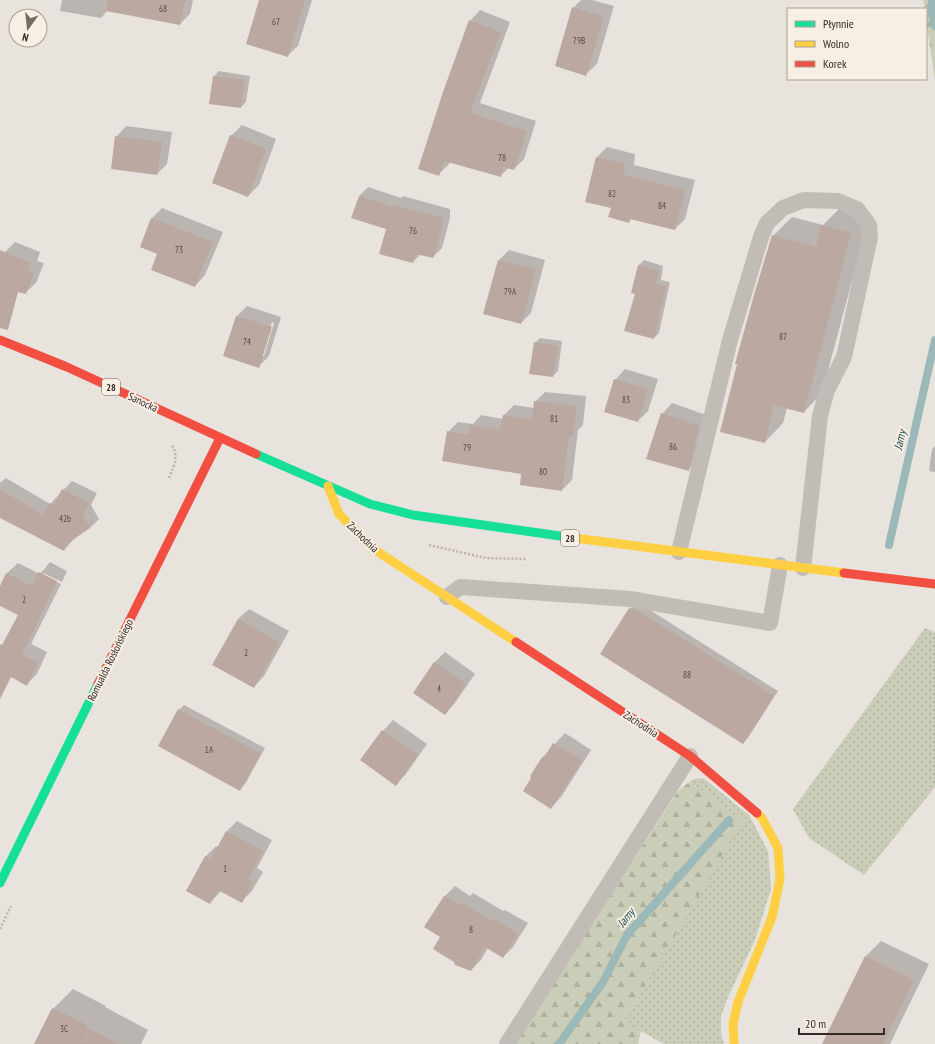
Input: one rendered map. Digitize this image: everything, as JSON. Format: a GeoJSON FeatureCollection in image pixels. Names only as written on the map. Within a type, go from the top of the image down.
{"type":"FeatureCollection","features":[{"type":"Feature","properties":{"kind":"street","name":"Sanocka"},"geometry":{"type":"LineString","coordinates":[[0,340],[67,367],[220,438]]}},
{"type":"Feature","properties":{"kind":"street","name":"28"},"geometry":{"type":"LineString","coordinates":[[220,438],[370,504],[413,515],[680,552],[935,584]]}},
{"type":"Feature","properties":{"kind":"street","name":"Romualda Rosłońskiego"},"geometry":{"type":"LineString","coordinates":[[0,883],[220,438]]}},
{"type":"Feature","properties":{"kind":"street","name":"Zachodnia"},"geometry":{"type":"LineString","coordinates":[[328,486],[340,514],[372,548],[690,756],[762,818],[778,848],[780,879],[772,917],[738,1002],[733,1024],[734,1044]]}},
{"type":"Feature","properties":{"kind":"lane"},"geometry":{"type":"LineString","coordinates":[[680,552],[730,340],[761,237],[767,223],[783,208],[804,200],[838,201],[857,209],[869,225],[870,237],[844,357],[827,390],[820,416],[803,568]]}},
{"type":"Feature","properties":{"kind":"lane"},"geometry":{"type":"LineString","coordinates":[[447,597],[460,587],[630,599],[770,623],[780,565]]}},
{"type":"Feature","properties":{"kind":"lane"},"geometry":{"type":"LineString","coordinates":[[507,1044],[690,756]]}},
{"type":"Feature","properties":{"kind":"path"},"geometry":{"type":"LineString","coordinates":[[166,485],[176,460],[175,450],[170,440]]}},
{"type":"Feature","properties":{"kind":"path"},"geometry":{"type":"LineString","coordinates":[[422,543],[442,549],[486,558],[532,559]]}},
{"type":"Feature","properties":{"kind":"path"},"geometry":{"type":"LineString","coordinates":[[0,929],[14,901]]}},
{"type":"Feature","properties":{"kind":"path"},"geometry":{"type":"LineString","coordinates":[[85,1041],[95,1020],[142,1044]]}},
{"type":"Feature","properties":{"kind":"green space"},"geometry":{"type":"Polygon","coordinates":[[[923,0],[935,0],[935,81],[927,26],[927,8],[925,8],[923,0]]]}},
{"type":"Feature","properties":{"kind":"green space"},"geometry":{"type":"Polygon","coordinates":[[[925,628],[935,632],[935,787],[864,875],[809,838],[793,809],[925,628]]]}},
{"type":"Feature","properties":{"kind":"green space"},"geometry":{"type":"Polygon","coordinates":[[[703,778],[749,815],[768,851],[771,889],[755,940],[728,997],[721,1016],[721,1034],[724,1044],[664,1044],[624,1022],[742,821],[699,788],[688,783],[694,779],[703,778]]]}},
{"type":"Feature","properties":{"kind":"green space"},"geometry":{"type":"Polygon","coordinates":[[[688,783],[699,788],[743,821],[624,1022],[641,1031],[638,1044],[515,1044],[678,791],[688,783]]]}},
{"type":"Feature","properties":{"kind":"building"},"geometry":{"type":"Polygon","coordinates":[[[108,0],[185,0],[180,25],[106,11],[108,0]]]}},
{"type":"Feature","properties":{"kind":"building"},"geometry":{"type":"Polygon","coordinates":[[[259,0],[305,0],[288,57],[246,44],[259,0]]]}},
{"type":"Feature","properties":{"kind":"building"},"geometry":{"type":"Polygon","coordinates":[[[572,7],[604,17],[586,76],[555,66],[572,7]]]}},
{"type":"Feature","properties":{"kind":"building"},"geometry":{"type":"Polygon","coordinates":[[[469,20],[501,32],[470,113],[527,131],[514,170],[504,167],[501,177],[444,161],[439,176],[418,169],[443,92],[469,20]]]}},
{"type":"Feature","properties":{"kind":"building"},"geometry":{"type":"Polygon","coordinates":[[[213,76],[245,80],[241,108],[209,104],[213,76]]]}},
{"type":"Feature","properties":{"kind":"building"},"geometry":{"type":"Polygon","coordinates":[[[230,135],[266,149],[248,197],[212,183],[230,135]]]}},
{"type":"Feature","properties":{"kind":"building"},"geometry":{"type":"Polygon","coordinates":[[[115,136],[162,142],[157,175],[111,169],[115,136]]]}},
{"type":"Feature","properties":{"kind":"building"},"geometry":{"type":"Polygon","coordinates":[[[596,157],[625,164],[624,175],[685,190],[675,230],[630,219],[629,223],[608,217],[611,208],[585,202],[596,157]]]}},
{"type":"Feature","properties":{"kind":"building"},"geometry":{"type":"Polygon","coordinates":[[[359,196],[393,207],[393,205],[442,218],[442,227],[433,258],[416,254],[413,263],[379,254],[386,229],[351,218],[359,196]]]}},
{"type":"Feature","properties":{"kind":"building"},"geometry":{"type":"Polygon","coordinates":[[[151,218],[213,242],[195,287],[151,270],[157,254],[140,247],[151,218]]]}},
{"type":"Feature","properties":{"kind":"building"},"geometry":{"type":"Polygon","coordinates":[[[821,225],[851,233],[804,413],[773,405],[765,443],[720,432],[737,364],[735,364],[772,235],[816,247],[821,225]]]}},
{"type":"Feature","properties":{"kind":"building"},"geometry":{"type":"Polygon","coordinates":[[[0,250],[31,263],[27,271],[34,273],[26,294],[18,292],[8,330],[0,328],[0,250]]]}},
{"type":"Feature","properties":{"kind":"building"},"geometry":{"type":"Polygon","coordinates":[[[498,260],[536,270],[521,324],[483,314],[498,260]]]}},
{"type":"Feature","properties":{"kind":"building"},"geometry":{"type":"Polygon","coordinates":[[[638,265],[659,271],[656,284],[666,287],[654,339],[624,331],[635,294],[631,293],[638,265]]]}},
{"type":"Feature","properties":{"kind":"building"},"geometry":{"type":"Polygon","coordinates":[[[236,316],[272,327],[259,368],[223,356],[236,316]]]}},
{"type":"Feature","properties":{"kind":"building"},"geometry":{"type":"Polygon","coordinates":[[[534,342],[558,346],[553,377],[529,374],[534,342]]]}},
{"type":"Feature","properties":{"kind":"building"},"geometry":{"type":"Polygon","coordinates":[[[614,379],[648,389],[638,422],[604,412],[614,379]]]}},
{"type":"Feature","properties":{"kind":"building"},"geometry":{"type":"Polygon","coordinates":[[[534,401],[577,406],[573,436],[569,436],[562,491],[520,485],[521,474],[442,461],[447,431],[469,435],[470,425],[500,430],[503,415],[532,420],[534,401]]]}},
{"type":"Feature","properties":{"kind":"building"},"geometry":{"type":"Polygon","coordinates":[[[661,413],[699,426],[689,471],[646,459],[661,413]]]}},
{"type":"Feature","properties":{"kind":"building"},"geometry":{"type":"Polygon","coordinates":[[[0,489],[43,515],[49,503],[54,505],[62,489],[89,503],[83,515],[90,528],[68,543],[64,551],[0,518],[0,489]]]}},
{"type":"Feature","properties":{"kind":"building"},"geometry":{"type":"Polygon","coordinates":[[[39,572],[57,581],[22,655],[38,663],[27,686],[11,677],[0,699],[0,644],[2,645],[18,615],[0,606],[0,586],[6,573],[32,586],[39,572]]]}},
{"type":"Feature","properties":{"kind":"building"},"geometry":{"type":"Polygon","coordinates":[[[629,608],[637,610],[774,696],[743,744],[600,654],[629,608]]]}},
{"type":"Feature","properties":{"kind":"building"},"geometry":{"type":"Polygon","coordinates":[[[238,619],[279,642],[254,688],[212,665],[238,619]]]}},
{"type":"Feature","properties":{"kind":"building"},"geometry":{"type":"Polygon","coordinates":[[[434,662],[466,684],[445,715],[413,693],[434,662]]]}},
{"type":"Feature","properties":{"kind":"building"},"geometry":{"type":"Polygon","coordinates":[[[178,709],[261,754],[240,791],[158,746],[178,709]]]}},
{"type":"Feature","properties":{"kind":"building"},"geometry":{"type":"Polygon","coordinates":[[[382,730],[418,755],[396,786],[360,760],[382,730]]]}},
{"type":"Feature","properties":{"kind":"building"},"geometry":{"type":"Polygon","coordinates":[[[553,743],[582,760],[551,809],[523,791],[531,778],[530,776],[553,743]]]}},
{"type":"Feature","properties":{"kind":"building"},"geometry":{"type":"Polygon","coordinates":[[[226,831],[263,851],[248,879],[253,882],[242,903],[218,890],[210,904],[186,891],[205,856],[211,859],[226,831]]]}},
{"type":"Feature","properties":{"kind":"building"},"geometry":{"type":"Polygon","coordinates":[[[444,896],[460,906],[462,903],[492,921],[494,919],[518,934],[503,958],[485,947],[471,971],[455,965],[454,962],[433,949],[440,937],[424,927],[444,896]]]}},
{"type":"Feature","properties":{"kind":"building"},"geometry":{"type":"Polygon","coordinates":[[[865,956],[914,980],[883,1044],[822,1044],[865,956]]]}},
{"type":"Feature","properties":{"kind":"building"},"geometry":{"type":"Polygon","coordinates":[[[52,1008],[87,1025],[86,1027],[118,1044],[34,1044],[52,1008]]]}},
{"type":"Feature","properties":{"kind":"waterway","name":"Jamy"},"geometry":{"type":"LineString","coordinates":[[932,0],[932,14],[935,26]]}},
{"type":"Feature","properties":{"kind":"waterway","name":"Jamy"},"geometry":{"type":"LineString","coordinates":[[889,545],[935,340]]}},
{"type":"Feature","properties":{"kind":"waterway","name":"Jamy"},"geometry":{"type":"LineString","coordinates":[[559,1044],[603,982],[627,935],[729,820]]}},
{"type":"Feature","properties":{"kind":"traffic: fast"},"geometry":{"type":"LineString","coordinates":[[256,454],[370,504],[413,515],[567,537]]}},
{"type":"Feature","properties":{"kind":"traffic: fast"},"geometry":{"type":"LineString","coordinates":[[0,883],[98,684]]}},
{"type":"Feature","properties":{"kind":"traffic: slow"},"geometry":{"type":"LineString","coordinates":[[328,486],[339,514],[372,548],[516,642]]}},
{"type":"Feature","properties":{"kind":"traffic: slow"},"geometry":{"type":"LineString","coordinates":[[567,537],[844,573]]}},
{"type":"Feature","properties":{"kind":"traffic: slow"},"geometry":{"type":"LineString","coordinates":[[734,1044],[733,1024],[738,1002],[772,917],[780,879],[778,848],[762,818],[757,813]]}},
{"type":"Feature","properties":{"kind":"traffic: jam"},"geometry":{"type":"LineString","coordinates":[[0,340],[67,367],[256,454]]}},
{"type":"Feature","properties":{"kind":"traffic: jam"},"geometry":{"type":"LineString","coordinates":[[98,684],[220,438]]}},
{"type":"Feature","properties":{"kind":"traffic: jam"},"geometry":{"type":"LineString","coordinates":[[844,573],[935,584]]}},
{"type":"Feature","properties":{"kind":"traffic: jam"},"geometry":{"type":"LineString","coordinates":[[516,642],[690,756],[757,813]]}}]}
